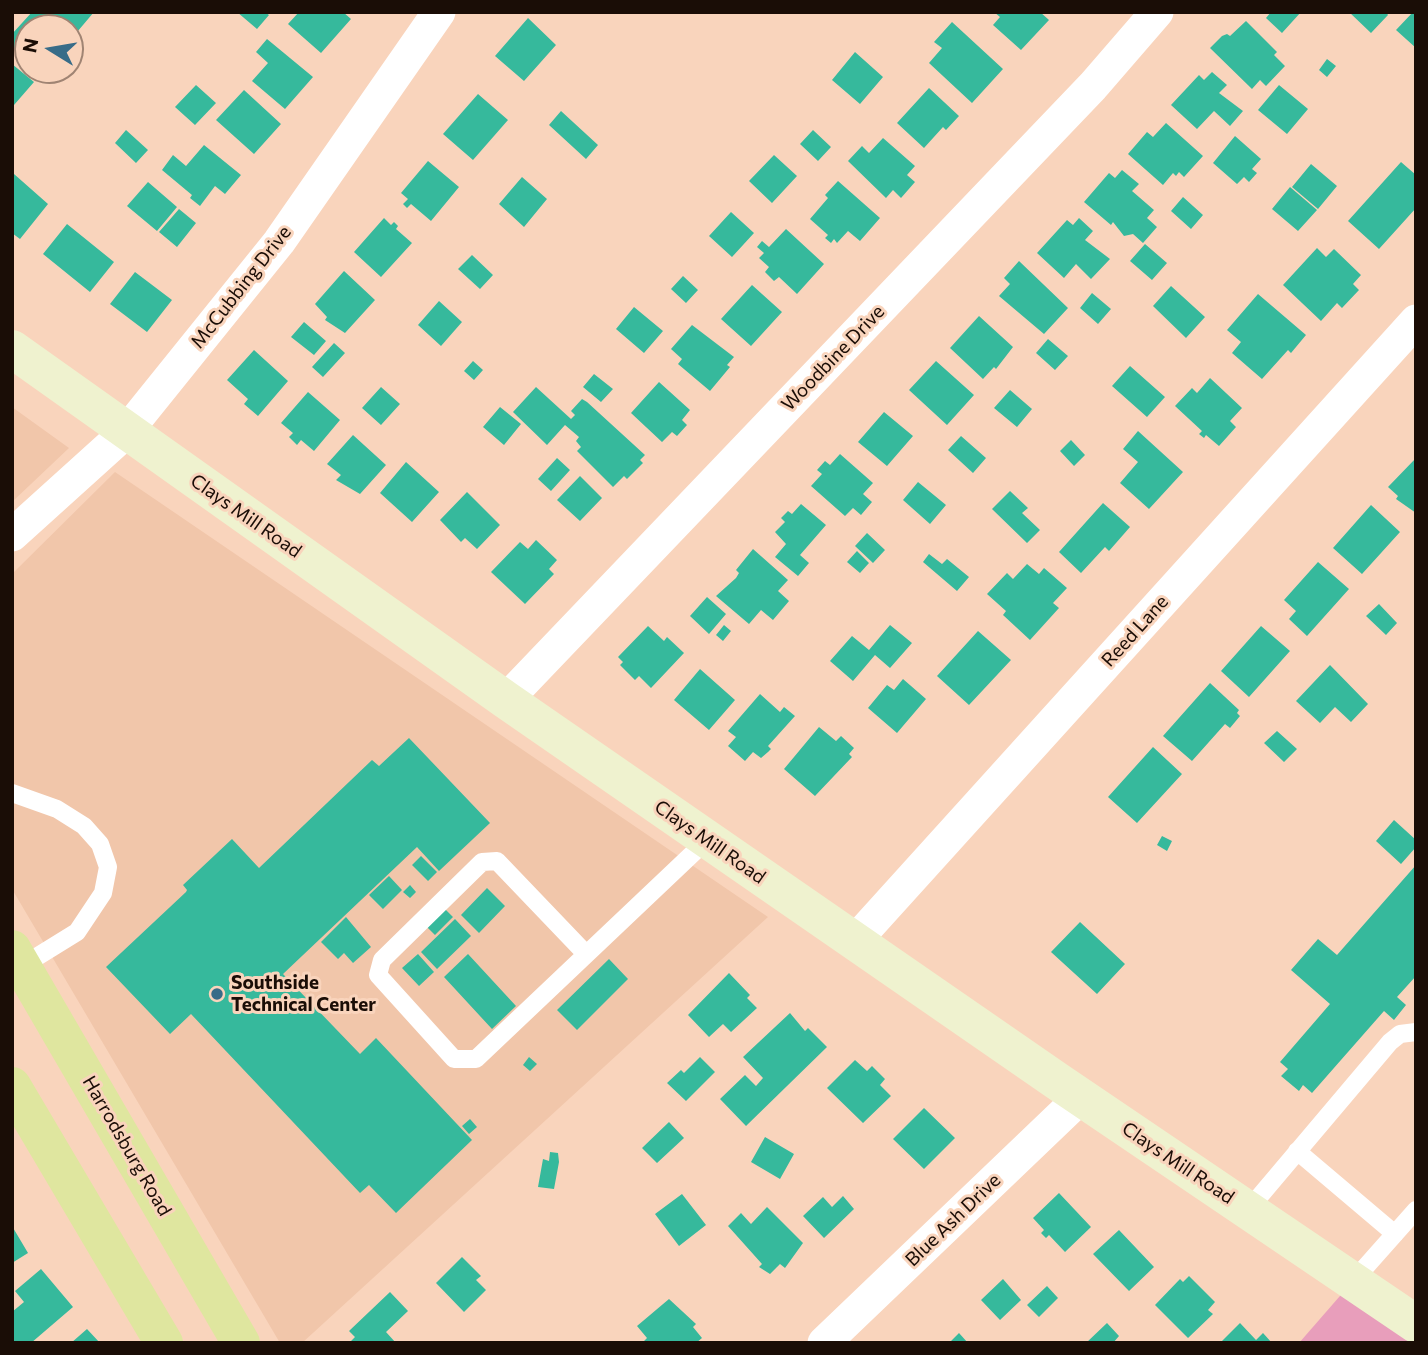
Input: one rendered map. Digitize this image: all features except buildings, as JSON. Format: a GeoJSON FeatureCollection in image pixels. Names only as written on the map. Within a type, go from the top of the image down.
{"type":"FeatureCollection","features":[{"type":"Feature","properties":{"kind":"main road","name":"Clays Mill Road"},"geometry":{"type":"LineString","coordinates":[[12,349],[506,700],[854,942],[1416,1324]]}},
{"type":"Feature","properties":{"kind":"main road","name":"Harrodsburg Road"},"geometry":{"type":"LineString","coordinates":[[16,963],[241,1343]]}},
{"type":"Feature","properties":{"kind":"main road"},"geometry":{"type":"LineString","coordinates":[[12,1086],[164,1343]]}},
{"type":"Feature","properties":{"kind":"street","name":"McCubbing Drive"},"geometry":{"type":"LineString","coordinates":[[12,535],[126,432],[279,242],[439,12]]}},
{"type":"Feature","properties":{"kind":"street","name":"Woodbine Drive"},"geometry":{"type":"LineString","coordinates":[[506,700],[1093,86],[1157,12]]}},
{"type":"Feature","properties":{"kind":"street","name":"Reed Lane"},"geometry":{"type":"LineString","coordinates":[[854,942],[1416,321]]}},
{"type":"Feature","properties":{"kind":"street","name":"Blue Ash Drive"},"geometry":{"type":"LineString","coordinates":[[824,1343],[1081,1097]]}},
{"type":"Feature","properties":{"kind":"lane"},"geometry":{"type":"LineString","coordinates":[[12,793],[57,809],[84,826],[100,844],[108,867],[103,893],[77,932],[16,963]]}},
{"type":"Feature","properties":{"kind":"lane"},"geometry":{"type":"LineString","coordinates":[[586,954],[497,862],[482,862],[382,960],[379,975],[454,1059],[476,1059],[707,839]]}},
{"type":"Feature","properties":{"kind":"lane"},"geometry":{"type":"LineString","coordinates":[[1248,1210],[1390,1042],[1400,1034],[1416,1032]]}},
{"type":"Feature","properties":{"kind":"lane"},"geometry":{"type":"LineString","coordinates":[[1297,1152],[1395,1234]]}},
{"type":"Feature","properties":{"kind":"lane"},"geometry":{"type":"LineString","coordinates":[[1353,1281],[1416,1210]]}},
{"type":"Feature","properties":{"kind":"shaded area"},"geometry":{"type":"Polygon","coordinates":[[[12,407],[69,448],[12,502],[12,407]]]}},
{"type":"Feature","properties":{"kind":"shaded area"},"geometry":{"type":"Polygon","coordinates":[[[115,472],[768,917],[302,1343],[280,1343],[12,889],[12,574],[115,472]]]}},
{"type":"Feature","properties":{"kind":"shaded area"},"geometry":{"type":"Polygon","coordinates":[[[1353,1281],[1416,1343],[1299,1343],[1353,1281]]]}},
{"type":"Feature","properties":{"kind":"place","name":"Southside Technical Center"},"geometry":{"type":"Point","coordinates":[217,994]}}]}
